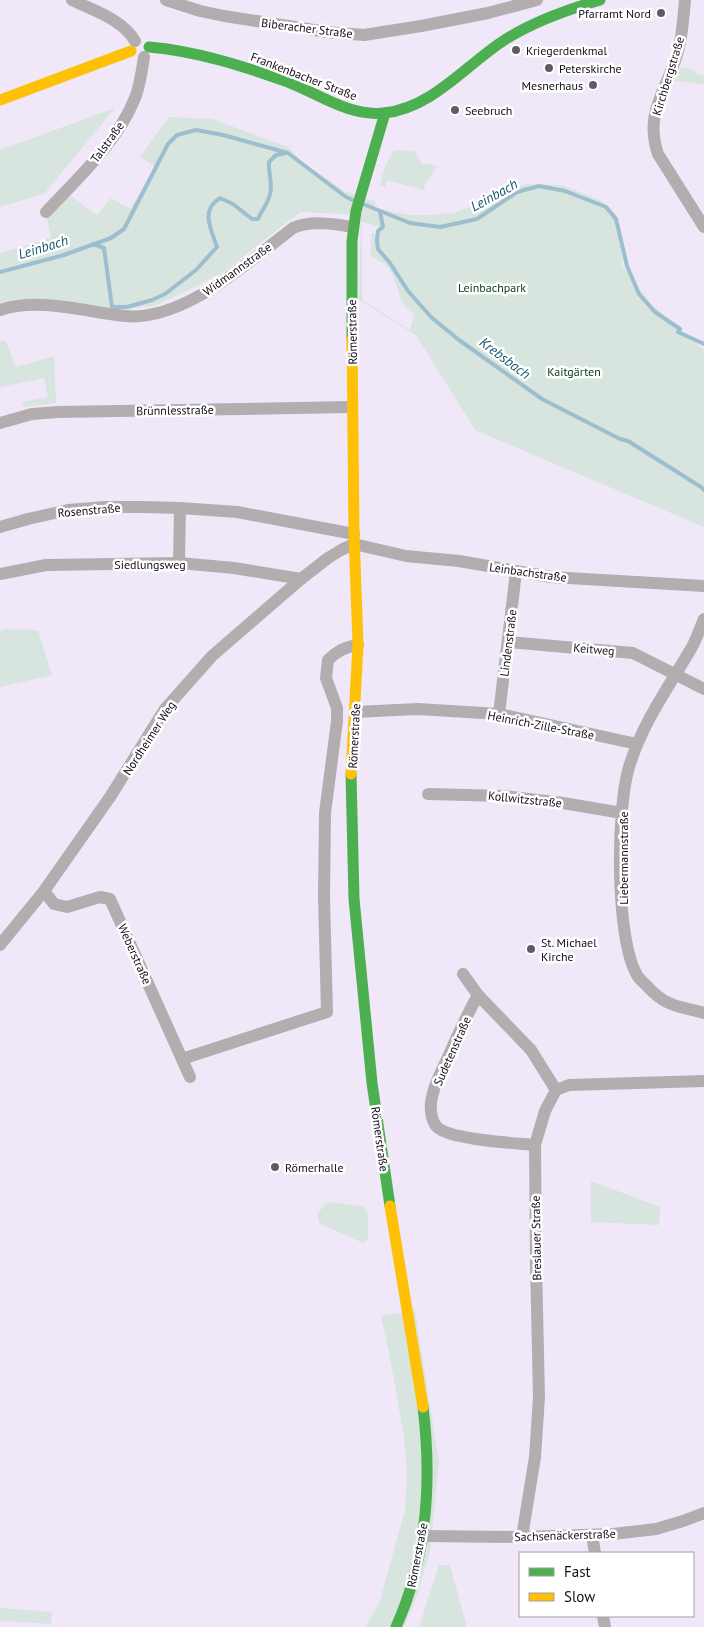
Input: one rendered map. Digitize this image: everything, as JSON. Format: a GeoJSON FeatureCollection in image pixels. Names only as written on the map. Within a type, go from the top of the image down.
{"type":"FeatureCollection","features":[{"type":"Feature","properties":{"kind":"main road","name":"Frankenbacher Straße"},"geometry":{"type":"LineString","coordinates":[[146,52],[144,40],[133,46],[134,55],[138,58],[146,52],[172,49],[201,55],[296,85],[360,112],[385,113],[416,104],[443,87],[503,42],[534,25],[560,12],[600,0]]}},
{"type":"Feature","properties":{"kind":"main road"},"geometry":{"type":"LineString","coordinates":[[0,100],[133,46]]}},
{"type":"Feature","properties":{"kind":"main road","name":"Römerstraße"},"geometry":{"type":"LineString","coordinates":[[385,113],[353,227],[351,289],[352,407],[358,645],[351,783],[354,899],[371,1073],[378,1129],[405,1304],[420,1385],[426,1434],[427,1482],[424,1536],[405,1607],[396,1627]]}},
{"type":"Feature","properties":{"kind":"street"},"geometry":{"type":"LineString","coordinates":[[72,0],[123,26],[130,33],[133,46]]}},
{"type":"Feature","properties":{"kind":"street","name":"Biberacher Straße"},"geometry":{"type":"LineString","coordinates":[[166,0],[200,11],[224,16],[327,32],[364,34],[430,25],[537,0]]}},
{"type":"Feature","properties":{"kind":"street","name":"Kirchbergstraße"},"geometry":{"type":"LineString","coordinates":[[685,0],[682,37],[675,62],[656,106],[653,141],[658,154],[704,227]]}},
{"type":"Feature","properties":{"kind":"street","name":"Talstraße"},"geometry":{"type":"LineString","coordinates":[[46,212],[92,164],[120,127],[135,98],[146,52]]}},
{"type":"Feature","properties":{"kind":"street","name":"Widmannstraße"},"geometry":{"type":"LineString","coordinates":[[0,310],[11,306],[34,306],[65,307],[127,317],[157,314],[199,297],[214,288],[302,224],[335,224],[353,227]]}},
{"type":"Feature","properties":{"kind":"street","name":"Brünnlesstraße"},"geometry":{"type":"LineString","coordinates":[[0,423],[32,414],[58,412],[352,407]]}},
{"type":"Feature","properties":{"kind":"street","name":"Rosenstraße"},"geometry":{"type":"LineString","coordinates":[[0,527],[28,518],[68,510],[105,507],[180,508],[237,512],[354,539]]}},
{"type":"Feature","properties":{"kind":"street"},"geometry":{"type":"LineString","coordinates":[[179,563],[180,508]]}},
{"type":"Feature","properties":{"kind":"street","name":"Leinbachstraße"},"geometry":{"type":"LineString","coordinates":[[354,539],[406,556],[459,562],[551,577],[704,586]]}},
{"type":"Feature","properties":{"kind":"street","name":"Nordheimer Weg"},"geometry":{"type":"LineString","coordinates":[[0,945],[44,891],[110,797],[165,709],[212,656],[301,580],[354,539]]}},
{"type":"Feature","properties":{"kind":"street","name":"Siedlungsweg"},"geometry":{"type":"LineString","coordinates":[[0,574],[46,566],[179,563],[234,568],[301,580]]}},
{"type":"Feature","properties":{"kind":"street","name":"Lindenstraße"},"geometry":{"type":"LineString","coordinates":[[500,714],[516,572]]}},
{"type":"Feature","properties":{"kind":"street","name":"Liebermannstraße"},"geometry":{"type":"LineString","coordinates":[[704,619],[693,645],[637,744],[629,767],[622,813],[621,886],[627,947],[637,975],[657,997],[669,1004],[704,1013]]}},
{"type":"Feature","properties":{"kind":"street","name":"Keitweg"},"geometry":{"type":"LineString","coordinates":[[508,642],[634,653],[704,689]]}},
{"type":"Feature","properties":{"kind":"street","name":"Römerstraße"},"geometry":{"type":"LineString","coordinates":[[182,1059],[327,1012],[324,897],[325,814],[337,708],[326,678],[328,660],[335,653],[346,647],[358,645]]}},
{"type":"Feature","properties":{"kind":"street","name":"Heinrich-Zille-Straße"},"geometry":{"type":"LineString","coordinates":[[355,712],[418,709],[500,714],[637,744]]}},
{"type":"Feature","properties":{"kind":"street","name":"Kollwitzstraße"},"geometry":{"type":"LineString","coordinates":[[428,794],[503,796],[563,803],[622,813]]}},
{"type":"Feature","properties":{"kind":"street","name":"Weberstraße"},"geometry":{"type":"LineString","coordinates":[[44,891],[54,904],[67,907],[100,897],[110,899],[190,1077]]}},
{"type":"Feature","properties":{"kind":"street"},"geometry":{"type":"LineString","coordinates":[[463,974],[478,995],[531,1050],[556,1090],[569,1084],[704,1081]]}},
{"type":"Feature","properties":{"kind":"street","name":"Sudetenstraße"},"geometry":{"type":"LineString","coordinates":[[478,995],[464,1020],[436,1084],[431,1105],[433,1120],[438,1128],[450,1134],[535,1145]]}},
{"type":"Feature","properties":{"kind":"street","name":"Breslauer Straße"},"geometry":{"type":"LineString","coordinates":[[522,1538],[535,1457],[539,1397],[535,1145],[545,1111],[556,1090]]}},
{"type":"Feature","properties":{"kind":"street","name":"Sachsenäckerstraße"},"geometry":{"type":"LineString","coordinates":[[424,1536],[522,1538],[592,1535],[656,1529],[704,1513]]}},
{"type":"Feature","properties":{"kind":"street"},"geometry":{"type":"LineString","coordinates":[[592,1535],[595,1552]]}},
{"type":"Feature","properties":{"kind":"green space"},"geometry":{"type":"Polygon","coordinates":[[[681,67],[692,69],[695,73],[704,75],[704,84],[675,81],[681,67]]]}},
{"type":"Feature","properties":{"kind":"green space"},"geometry":{"type":"Polygon","coordinates":[[[115,108],[44,194],[0,207],[0,150],[115,108]]]}},
{"type":"Feature","properties":{"kind":"green space","name":"Leinbachpark"},"geometry":{"type":"Polygon","coordinates":[[[169,117],[212,119],[288,147],[303,163],[344,191],[376,202],[374,208],[409,215],[453,213],[526,184],[562,185],[600,200],[613,211],[618,219],[623,267],[652,305],[704,350],[704,527],[475,430],[416,335],[359,300],[361,215],[300,212],[225,271],[154,306],[116,310],[18,299],[0,303],[0,253],[51,238],[46,214],[68,194],[97,215],[111,198],[130,209],[156,167],[140,157],[169,117]],[[362,222],[362,300],[410,330],[414,315],[402,303],[393,275],[383,263],[370,256],[372,233],[377,233],[378,226],[362,222]]]}},
{"type":"Feature","properties":{"kind":"green space"},"geometry":{"type":"Polygon","coordinates":[[[394,150],[414,151],[422,164],[431,164],[437,167],[425,184],[424,190],[387,180],[385,187],[380,185],[385,167],[394,150]]]}},
{"type":"Feature","properties":{"kind":"green space"},"geometry":{"type":"Polygon","coordinates":[[[5,340],[16,367],[54,356],[56,403],[24,407],[22,402],[48,397],[44,378],[0,387],[0,342],[5,340]]]}},
{"type":"Feature","properties":{"kind":"green space"},"geometry":{"type":"Polygon","coordinates":[[[4,629],[38,630],[52,675],[0,687],[0,631],[4,629]]]}},
{"type":"Feature","properties":{"kind":"green space"},"geometry":{"type":"Polygon","coordinates":[[[591,1181],[660,1207],[659,1225],[591,1222],[591,1181]]]}},
{"type":"Feature","properties":{"kind":"green space"},"geometry":{"type":"Polygon","coordinates":[[[332,1202],[364,1207],[368,1214],[368,1240],[363,1243],[319,1223],[317,1215],[324,1205],[332,1202]]]}},
{"type":"Feature","properties":{"kind":"green space"},"geometry":{"type":"Polygon","coordinates":[[[415,1311],[439,1462],[430,1551],[417,1596],[404,1627],[366,1627],[380,1601],[405,1510],[407,1470],[404,1437],[381,1316],[415,1311]]]}},
{"type":"Feature","properties":{"kind":"green space"},"geometry":{"type":"Polygon","coordinates":[[[439,1565],[450,1565],[467,1627],[419,1627],[439,1565]]]}},
{"type":"Feature","properties":{"kind":"green space"},"geometry":{"type":"Polygon","coordinates":[[[0,1608],[52,1612],[51,1624],[0,1621],[0,1608]]]}},
{"type":"Feature","properties":{"kind":"waterway","name":"Leinbach"},"geometry":{"type":"LineString","coordinates":[[0,272],[64,255],[111,238],[124,229],[168,144],[177,135],[196,130],[223,135],[288,153],[346,197],[355,201]]}},
{"type":"Feature","properties":{"kind":"waterway","name":"Leinbach"},"geometry":{"type":"LineString","coordinates":[[93,244],[104,248],[112,307],[127,307],[165,294],[196,270],[217,247],[209,220],[210,208],[214,203],[220,198],[233,204],[252,219],[258,219],[271,190],[269,162],[276,155],[286,153]]}},
{"type":"Feature","properties":{"kind":"waterway","name":"Leinbach"},"geometry":{"type":"LineString","coordinates":[[363,204],[410,223],[440,227],[477,219],[517,192],[539,186],[565,191],[606,207],[616,219],[627,266],[639,294],[655,312],[680,329],[678,332],[704,344]]}},
{"type":"Feature","properties":{"kind":"waterway","name":"Krebsbach"},"geometry":{"type":"LineString","coordinates":[[380,211],[383,227],[378,231],[378,249],[390,263],[408,291],[431,317],[459,340],[542,399],[620,439],[628,441],[704,490]]}},
{"type":"Feature","properties":{"kind":"traffic: fast"},"geometry":{"type":"LineString","coordinates":[[149,47],[219,60],[288,82],[335,104],[359,112],[384,113],[418,103],[433,95],[503,41],[537,22],[600,0]]}},
{"type":"Feature","properties":{"kind":"traffic: fast"},"geometry":{"type":"LineString","coordinates":[[352,339],[352,241],[356,211],[385,113]]}},
{"type":"Feature","properties":{"kind":"traffic: fast"},"geometry":{"type":"LineString","coordinates":[[351,774],[354,899],[372,1083],[390,1206]]}},
{"type":"Feature","properties":{"kind":"traffic: fast"},"geometry":{"type":"LineString","coordinates":[[396,1627],[415,1574],[425,1519],[427,1463],[423,1407]]}},
{"type":"Feature","properties":{"kind":"traffic: slow"},"geometry":{"type":"LineString","coordinates":[[0,100],[131,51]]}},
{"type":"Feature","properties":{"kind":"traffic: slow"},"geometry":{"type":"LineString","coordinates":[[351,774],[358,645],[354,534],[352,339]]}},
{"type":"Feature","properties":{"kind":"traffic: slow"},"geometry":{"type":"LineString","coordinates":[[390,1206],[423,1407]]}},
{"type":"Feature","properties":{"kind":"place","name":"Pfarramt Nord"},"geometry":{"type":"Point","coordinates":[661,13]}},
{"type":"Feature","properties":{"kind":"place","name":"Kriegerdenkmal"},"geometry":{"type":"Point","coordinates":[516,50]}},
{"type":"Feature","properties":{"kind":"place","name":"Peterskirche"},"geometry":{"type":"Point","coordinates":[549,68]}},
{"type":"Feature","properties":{"kind":"place","name":"Mesnerhaus"},"geometry":{"type":"Point","coordinates":[593,85]}},
{"type":"Feature","properties":{"kind":"place","name":"Seebruch"},"geometry":{"type":"Point","coordinates":[455,110]}},
{"type":"Feature","properties":{"kind":"place","name":"St. Michael Kirche"},"geometry":{"type":"Point","coordinates":[531,949]}},
{"type":"Feature","properties":{"kind":"place","name":"Römerhalle"},"geometry":{"type":"Point","coordinates":[275,1167]}},
{"type":"Feature","properties":{"kind":"park label","name":"Kaitgärten"},"geometry":{"type":"Point","coordinates":[574,371]}}]}
